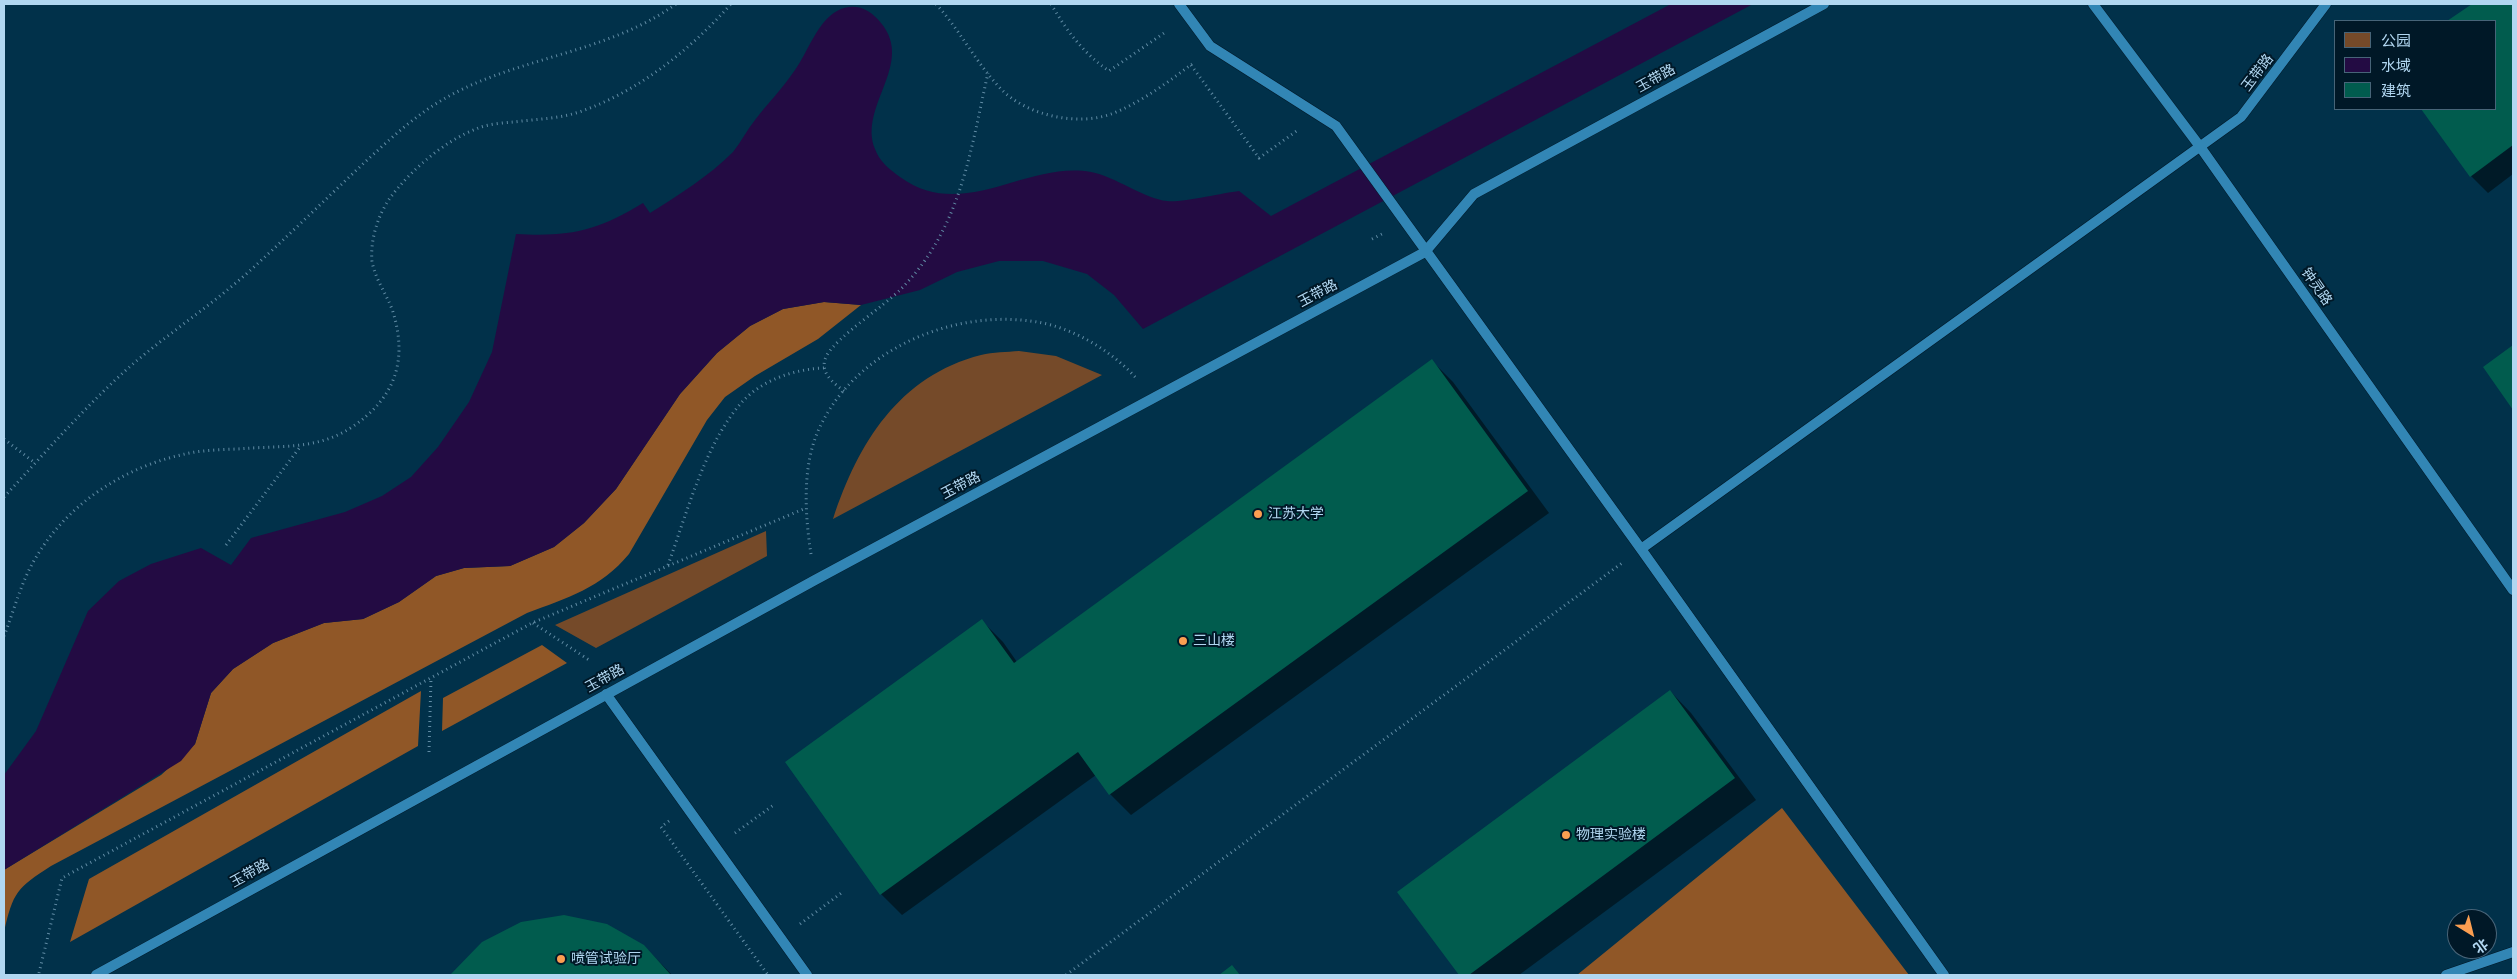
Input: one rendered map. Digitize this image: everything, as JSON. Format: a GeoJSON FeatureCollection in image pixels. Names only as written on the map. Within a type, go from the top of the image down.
{"type":"FeatureCollection","features":[{"type":"Feature","properties":{"kind":"lane"},"geometry":{"type":"LineString","coordinates":[[1179,4],[1210,46],[1336,126],[1641,549],[1944,975]]}},
{"type":"Feature","properties":{"kind":"lane","name":"玉带路"},"geometry":{"type":"LineString","coordinates":[[96,975],[815,580],[1426,252],[1474,194],[1824,4]]}},
{"type":"Feature","properties":{"kind":"lane","name":"钟灵路"},"geometry":{"type":"LineString","coordinates":[[2093,4],[2201,148],[2513,590]]}},
{"type":"Feature","properties":{"kind":"lane","name":"玉带路"},"geometry":{"type":"LineString","coordinates":[[1641,549],[2201,148],[2241,117],[2326,4]]}},
{"type":"Feature","properties":{"kind":"lane"},"geometry":{"type":"LineString","coordinates":[[606,694],[807,975]]}},
{"type":"Feature","properties":{"kind":"lane"},"geometry":{"type":"LineString","coordinates":[[2446,975],[2513,952]]}},
{"type":"Feature","properties":{"kind":"path"},"geometry":{"type":"LineString","coordinates":[[4,497],[117,378],[253,268],[403,128],[434,105],[497,73],[623,34],[644,25],[676,4]]}},
{"type":"Feature","properties":{"kind":"path"},"geometry":{"type":"LineString","coordinates":[[4,636],[34,561],[52,533],[80,505],[115,480],[149,464],[188,453],[300,446],[329,440],[353,427],[376,408],[391,389],[398,365],[398,338],[392,310],[378,281],[372,260],[373,239],[380,215],[391,197],[416,170],[448,144],[477,128],[550,119],[578,113],[625,93],[671,60],[716,21],[731,4]]}},
{"type":"Feature","properties":{"kind":"path"},"geometry":{"type":"LineString","coordinates":[[936,4],[952,21],[1002,90],[1020,104],[1046,115],[1076,119],[1112,114],[1141,100],[1191,64],[1210,46]]}},
{"type":"Feature","properties":{"kind":"path"},"geometry":{"type":"LineString","coordinates":[[1051,4],[1090,58],[1109,71],[1166,30],[1172,36]]}},
{"type":"Feature","properties":{"kind":"path"},"geometry":{"type":"LineString","coordinates":[[1186,58],[1259,158],[1319,115]]}},
{"type":"Feature","properties":{"kind":"path"},"geometry":{"type":"LineString","coordinates":[[844,391],[829,380],[824,368],[827,355],[837,342],[901,289],[926,260],[944,231],[958,200],[988,73]]}},
{"type":"Feature","properties":{"kind":"path"},"geometry":{"type":"LineString","coordinates":[[815,580],[806,508],[810,465],[818,432],[844,391],[858,374],[891,351],[923,335],[959,323],[997,319],[1037,322],[1077,335],[1099,347],[1128,369],[1154,398]]}},
{"type":"Feature","properties":{"kind":"path"},"geometry":{"type":"LineString","coordinates":[[668,565],[713,444],[745,400],[772,380],[804,368],[824,368]]}},
{"type":"Feature","properties":{"kind":"path"},"geometry":{"type":"LineString","coordinates":[[4,439],[35,463]]}},
{"type":"Feature","properties":{"kind":"path"},"geometry":{"type":"LineString","coordinates":[[226,545],[300,446]]}},
{"type":"Feature","properties":{"kind":"path"},"geometry":{"type":"LineString","coordinates":[[39,973],[62,878],[532,622],[806,508]]}},
{"type":"Feature","properties":{"kind":"path"},"geometry":{"type":"LineString","coordinates":[[1066,975],[1641,549]]}},
{"type":"Feature","properties":{"kind":"path"},"geometry":{"type":"LineString","coordinates":[[532,622],[589,660]]}},
{"type":"Feature","properties":{"kind":"path"},"geometry":{"type":"LineString","coordinates":[[429,752],[431,677]]}},
{"type":"Feature","properties":{"kind":"path"},"geometry":{"type":"LineString","coordinates":[[728,838],[774,804]]}},
{"type":"Feature","properties":{"kind":"path"},"geometry":{"type":"LineString","coordinates":[[661,826],[768,975]]}},
{"type":"Feature","properties":{"kind":"path"},"geometry":{"type":"LineString","coordinates":[[795,928],[844,891]]}},
{"type":"Feature","properties":{"kind":"green space"},"geometry":{"type":"Polygon","coordinates":[[[1019,351],[1056,356],[1102,375],[833,519],[855,464],[869,439],[886,416],[905,396],[927,379],[952,365],[981,355],[1019,351]]]}},
{"type":"Feature","properties":{"kind":"green space"},"geometry":{"type":"Polygon","coordinates":[[[766,531],[767,556],[596,648],[555,625],[766,531]]]}},
{"type":"Feature","properties":{"kind":"shaded area"},"geometry":{"type":"Polygon","coordinates":[[[824,302],[861,305],[818,339],[755,376],[725,397],[707,420],[629,554],[607,575],[583,591],[527,613],[51,866],[18,892],[10,908],[4,932],[4,870],[161,775],[195,744],[211,693],[233,669],[273,643],[324,623],[363,619],[399,602],[436,576],[464,568],[510,566],[554,547],[584,523],[616,489],[680,394],[717,353],[750,326],[783,309],[824,302]]]}},
{"type":"Feature","properties":{"kind":"shaded area"},"geometry":{"type":"Polygon","coordinates":[[[542,645],[567,663],[442,731],[443,698],[542,645]]]}},
{"type":"Feature","properties":{"kind":"shaded area"},"geometry":{"type":"Polygon","coordinates":[[[421,691],[418,746],[70,942],[89,879],[421,691]]]}},
{"type":"Feature","properties":{"kind":"shaded area"},"geometry":{"type":"Polygon","coordinates":[[[1782,808],[1909,975],[1577,975],[1782,808]]]}},
{"type":"Feature","properties":{"kind":"water"},"geometry":{"type":"Polygon","coordinates":[[[1671,4],[1753,4],[1143,329],[1114,295],[1087,274],[1043,261],[999,261],[957,272],[920,290],[861,305],[824,302],[783,309],[750,326],[717,353],[680,394],[616,489],[584,523],[554,547],[510,566],[464,568],[436,576],[399,602],[363,619],[324,623],[273,643],[233,669],[211,693],[195,744],[181,761],[4,870],[4,775],[36,731],[88,611],[119,581],[151,564],[201,548],[231,565],[251,538],[345,512],[382,496],[411,477],[438,447],[469,402],[492,352],[516,234],[552,234],[583,230],[611,220],[643,203],[650,213],[693,185],[733,152],[755,120],[800,63],[818,30],[837,11],[849,7],[866,10],[881,23],[890,38],[892,54],[890,70],[874,117],[872,133],[875,149],[882,161],[892,171],[924,190],[947,194],[971,192],[1043,174],[1067,171],[1091,172],[1100,174],[1149,196],[1167,201],[1239,191],[1271,216],[1671,4]]]}},
{"type":"Feature","properties":{"kind":"building"},"geometry":{"type":"Polygon","coordinates":[[[2472,4],[2513,4],[2513,145],[2470,177],[2422,110],[2497,110],[2497,20],[2448,20],[2472,4]]]}},
{"type":"Feature","properties":{"kind":"building"},"geometry":{"type":"Polygon","coordinates":[[[2513,345],[2513,410],[2483,367],[2513,345]]]}},
{"type":"Feature","properties":{"kind":"building","name":"三山楼"},"geometry":{"type":"Polygon","coordinates":[[[1432,359],[1528,491],[1109,795],[1078,752],[880,895],[785,762],[982,619],[1014,663],[1432,359]]]}},
{"type":"Feature","properties":{"kind":"building","name":"物理实验楼"},"geometry":{"type":"Polygon","coordinates":[[[1670,690],[1735,778],[1469,975],[1459,975],[1397,892],[1670,690]]]}},
{"type":"Feature","properties":{"kind":"building","name":"喷管试验厅"},"geometry":{"type":"Polygon","coordinates":[[[564,915],[607,924],[644,945],[671,975],[450,975],[482,942],[521,922],[564,915]]]}},
{"type":"Feature","properties":{"kind":"building"},"geometry":{"type":"Polygon","coordinates":[[[1232,965],[1240,975],[1219,975],[1232,965]]]}},
{"type":"Feature","properties":{"kind":"place","name":"江苏大学"},"geometry":{"type":"Point","coordinates":[1258,514]}},
{"type":"Feature","properties":{"kind":"place","name":"三山楼"},"geometry":{"type":"Point","coordinates":[1183,641]}},
{"type":"Feature","properties":{"kind":"place","name":"物理实验楼"},"geometry":{"type":"Point","coordinates":[1566,835]}},
{"type":"Feature","properties":{"kind":"place","name":"喷管试验厅"},"geometry":{"type":"Point","coordinates":[561,959]}}]}
